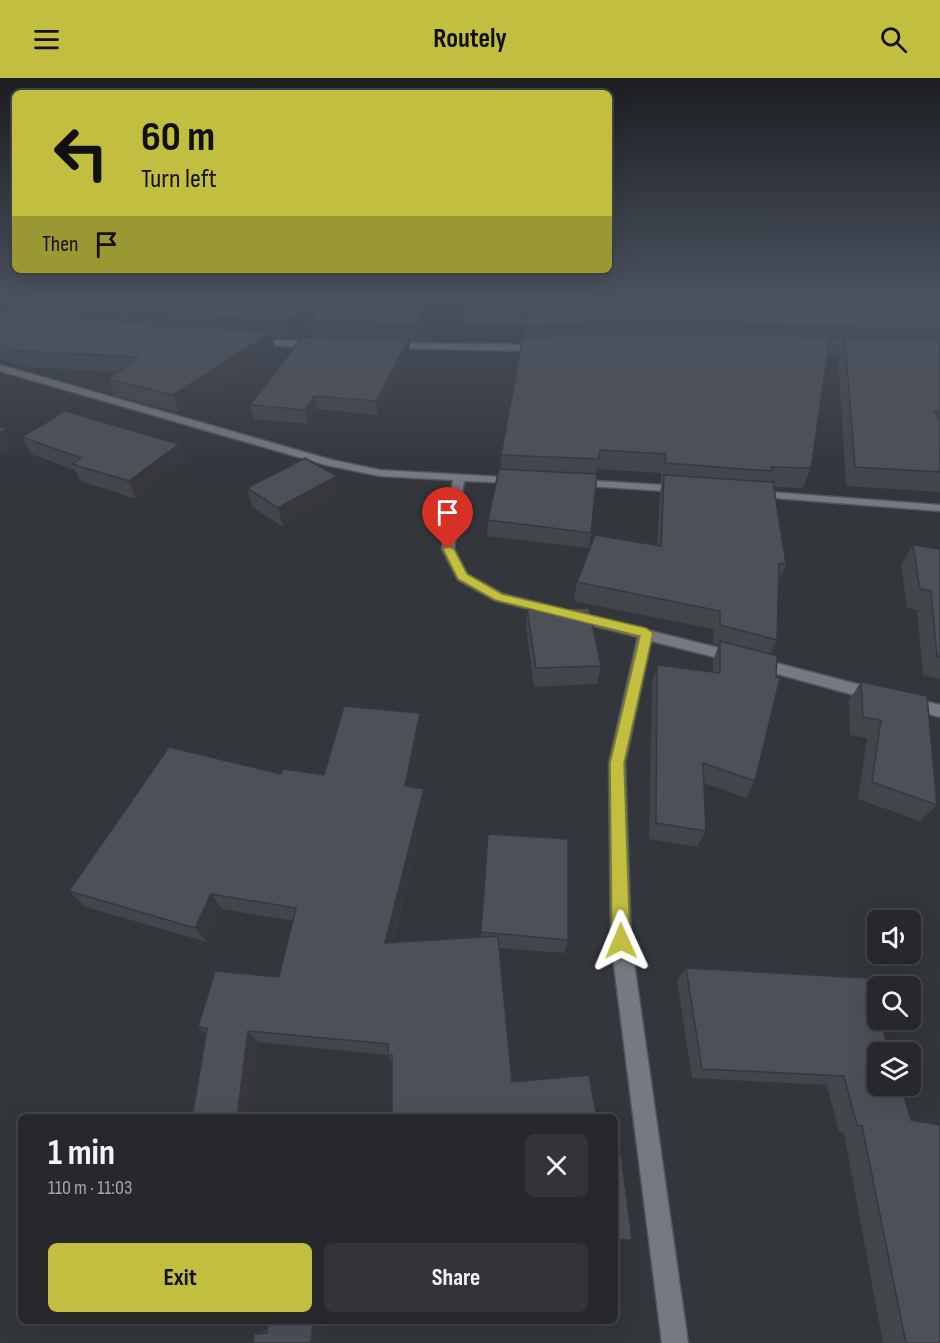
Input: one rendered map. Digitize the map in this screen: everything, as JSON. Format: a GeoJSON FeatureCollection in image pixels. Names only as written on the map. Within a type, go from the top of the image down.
{"type":"FeatureCollection","features":[{"type":"Feature","properties":{"kind":"street"},"geometry":{"type":"LineString","coordinates":[[0,368],[330,463],[380,472],[529,481]]}},
{"type":"Feature","properties":{"kind":"street"},"geometry":{"type":"LineString","coordinates":[[459,477],[448,549],[462,577],[499,597],[646,633],[940,711]]}},
{"type":"Feature","properties":{"kind":"street"},"geometry":{"type":"LineString","coordinates":[[563,482],[692,490]]}},
{"type":"Feature","properties":{"kind":"street"},"geometry":{"type":"LineString","coordinates":[[740,493],[940,508]]}},
{"type":"Feature","properties":{"kind":"street"},"geometry":{"type":"LineString","coordinates":[[646,633],[617,763],[621,941],[675,1343]]}},
{"type":"Feature","properties":{"kind":"building"},"geometry":{"type":"Polygon","coordinates":[[[99,355],[236,355],[173,395],[109,379],[138,357],[99,355]]]}},
{"type":"Feature","properties":{"kind":"building"},"geometry":{"type":"Polygon","coordinates":[[[288,355],[400,355],[376,401],[314,396],[305,410],[250,405],[288,355]]]}},
{"type":"Feature","properties":{"kind":"building"},"geometry":{"type":"Polygon","coordinates":[[[520,355],[828,355],[811,468],[771,467],[772,471],[665,463],[666,454],[600,450],[599,459],[501,455],[520,355]]]}},
{"type":"Feature","properties":{"kind":"building"},"geometry":{"type":"Polygon","coordinates":[[[846,355],[940,355],[940,412],[935,411],[940,420],[940,472],[855,467],[846,355]]]}},
{"type":"Feature","properties":{"kind":"building"},"geometry":{"type":"Polygon","coordinates":[[[65,411],[179,444],[129,481],[72,464],[81,458],[22,437],[65,411]]]}},
{"type":"Feature","properties":{"kind":"building"},"geometry":{"type":"Polygon","coordinates":[[[0,426],[7,429],[0,433],[0,426]]]}},
{"type":"Feature","properties":{"kind":"building"},"geometry":{"type":"Polygon","coordinates":[[[305,458],[337,476],[278,508],[247,488],[305,458]]]}},
{"type":"Feature","properties":{"kind":"building"},"geometry":{"type":"Polygon","coordinates":[[[499,469],[597,474],[591,533],[488,520],[499,469]]]}},
{"type":"Feature","properties":{"kind":"building"},"geometry":{"type":"Polygon","coordinates":[[[664,475],[773,482],[786,564],[779,563],[777,640],[720,625],[720,611],[577,582],[595,535],[661,546],[664,475]]]}},
{"type":"Feature","properties":{"kind":"building"},"geometry":{"type":"Polygon","coordinates":[[[913,545],[940,549],[940,657],[937,656],[931,591],[920,589],[913,545]]]}},
{"type":"Feature","properties":{"kind":"building"},"geometry":{"type":"Polygon","coordinates":[[[589,608],[601,666],[536,668],[527,609],[589,608]]]}},
{"type":"Feature","properties":{"kind":"building"},"geometry":{"type":"Polygon","coordinates":[[[720,641],[777,656],[776,677],[780,678],[755,781],[703,763],[706,831],[656,823],[657,665],[720,673],[720,641]]]}},
{"type":"Feature","properties":{"kind":"building"},"geometry":{"type":"Polygon","coordinates":[[[861,682],[927,696],[937,805],[872,782],[881,720],[863,717],[861,682]]]}},
{"type":"Feature","properties":{"kind":"building"},"geometry":{"type":"Polygon","coordinates":[[[344,706],[420,713],[405,786],[424,789],[385,943],[498,936],[512,1082],[589,1075],[596,1114],[392,1114],[392,1055],[388,1056],[388,1044],[248,1031],[238,1114],[193,1114],[207,1028],[198,1027],[215,971],[279,977],[296,908],[211,894],[195,928],[69,891],[169,747],[281,774],[283,769],[324,775],[344,706]]]}},
{"type":"Feature","properties":{"kind":"building"},"geometry":{"type":"Polygon","coordinates":[[[488,834],[568,839],[568,940],[481,932],[488,834]]]}},
{"type":"Feature","properties":{"kind":"building"},"geometry":{"type":"Polygon","coordinates":[[[686,968],[867,978],[867,1030],[883,1030],[887,1042],[867,1042],[867,1096],[904,1096],[911,1120],[940,1125],[940,1343],[906,1343],[862,1126],[857,1125],[844,1076],[702,1069],[686,968]]]}},
{"type":"Feature","properties":{"kind":"building"},"geometry":{"type":"Polygon","coordinates":[[[618,1139],[619,1139],[632,1240],[618,1240],[618,1139]]]}},
{"type":"Feature","properties":{"kind":"building"},"geometry":{"type":"Polygon","coordinates":[[[268,1324],[313,1324],[311,1343],[253,1343],[254,1334],[267,1333],[268,1324]]]}},
{"type":"Feature","properties":{"kind":"route"},"geometry":{"type":"LineString","coordinates":[[448,549],[462,577],[499,597],[646,633],[617,763],[621,941]]}}]}
